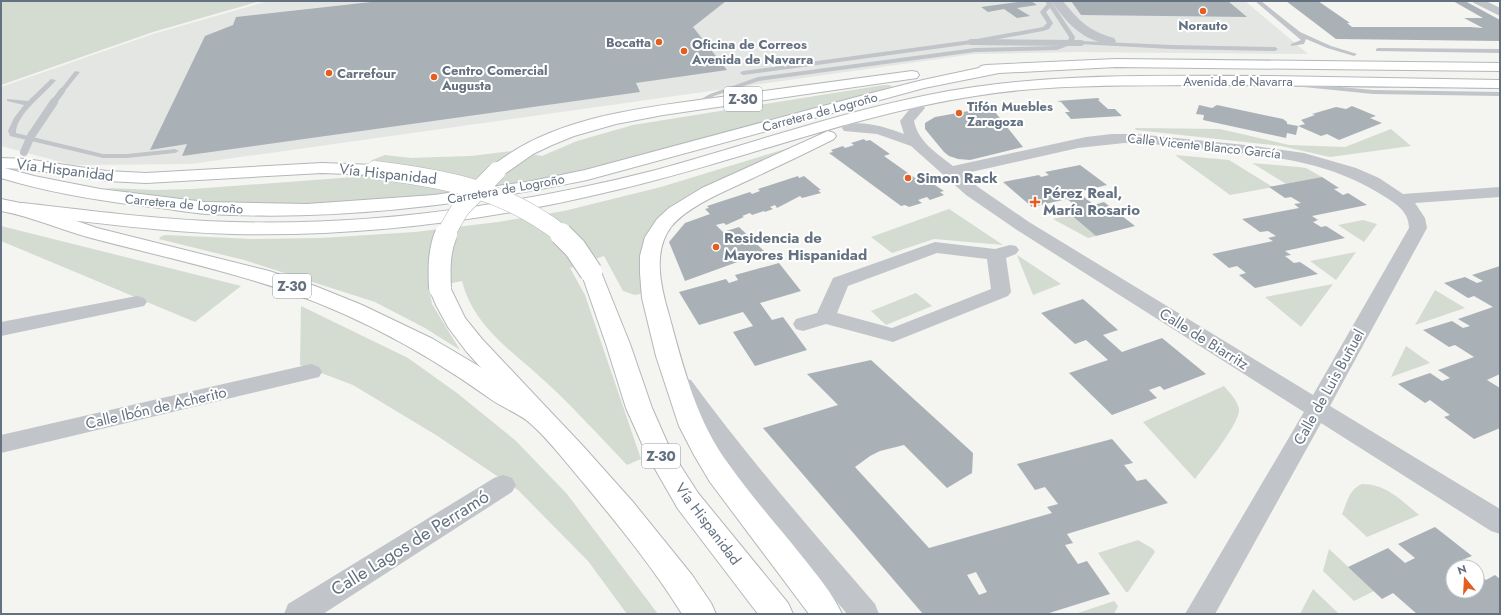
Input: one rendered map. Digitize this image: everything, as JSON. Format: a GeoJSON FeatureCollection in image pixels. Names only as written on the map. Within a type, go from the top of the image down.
{"type":"FeatureCollection","features":[{"type":"Feature","properties":{"kind":"main road","name":"Avenida de Navarra"},"geometry":{"type":"LineString","coordinates":[[1001,68],[1116,63],[1500,67]]}},
{"type":"Feature","properties":{"kind":"main road","name":"Z-30"},"geometry":{"type":"LineString","coordinates":[[700,614],[681,585],[623,510],[574,453],[474,345],[456,322],[440,288],[438,267],[439,255],[448,228],[458,211],[474,192],[497,171],[516,157],[544,141],[574,130],[631,115],[917,74],[959,69],[1001,68]]}},
{"type":"Feature","properties":{"kind":"main road","name":"Carretera de Logroño"},"geometry":{"type":"LineString","coordinates":[[4,170],[100,195],[204,208],[307,210],[434,201],[525,188],[587,175],[923,84],[1001,68]]}},
{"type":"Feature","properties":{"kind":"main road","name":"Avenida de Navarra"},"geometry":{"type":"LineString","coordinates":[[976,91],[1026,85],[1103,81],[1260,80],[1500,84]]}},
{"type":"Feature","properties":{"kind":"main road","name":"Carretera de Logroño"},"geometry":{"type":"LineString","coordinates":[[1,205],[23,210],[182,225],[232,228],[317,227],[376,224],[431,218],[550,200],[614,186],[679,169],[817,128],[898,106],[976,91]]}},
{"type":"Feature","properties":{"kind":"main road"},"geometry":{"type":"LineString","coordinates":[[826,614],[818,600],[720,474],[703,448],[692,426],[661,331],[650,273],[650,256],[655,237],[664,223],[685,205],[708,192],[809,145],[850,128],[976,91]]}},
{"type":"Feature","properties":{"kind":"main road","name":"Vía Hispanidad"},"geometry":{"type":"LineString","coordinates":[[4,170],[25,158],[106,176],[146,178],[191,177],[322,168],[375,170],[421,175],[448,180],[516,205],[536,216],[564,235],[579,252],[592,272],[639,408],[660,455],[688,501],[777,614]]}},
{"type":"Feature","properties":{"kind":"main road","name":"Z-30"},"geometry":{"type":"LineString","coordinates":[[23,210],[90,232],[262,276],[307,291],[354,310],[424,346],[468,371],[511,401],[539,416]]}},
{"type":"Feature","properties":{"kind":"street"},"geometry":{"type":"LineString","coordinates":[[1478,1],[1500,13]]}},
{"type":"Feature","properties":{"kind":"street"},"geometry":{"type":"LineString","coordinates":[[1052,2],[1078,28],[1092,36],[1110,41]]}},
{"type":"Feature","properties":{"kind":"street","name":"Calle de Biarritz"},"geometry":{"type":"LineString","coordinates":[[918,108],[907,121],[908,128],[916,143],[949,172],[992,206],[1500,523]]}},
{"type":"Feature","properties":{"kind":"street","name":"Calle de Biarritz"},"geometry":{"type":"LineString","coordinates":[[850,128],[879,130],[916,143]]}},
{"type":"Feature","properties":{"kind":"street","name":"Calle Vicente Blanco García"},"geometry":{"type":"LineString","coordinates":[[949,172],[1077,144],[1126,138],[1293,155],[1324,162],[1362,176]]}},
{"type":"Feature","properties":{"kind":"street","name":"Calle de Luis Buñuel"},"geometry":{"type":"LineString","coordinates":[[1199,614],[1418,228],[1418,220],[1414,212],[1384,188],[1362,176]]}},
{"type":"Feature","properties":{"kind":"street"},"geometry":{"type":"LineString","coordinates":[[1399,199],[1500,192]]}},
{"type":"Feature","properties":{"kind":"street"},"geometry":{"type":"LineString","coordinates":[[803,324],[825,317],[894,335],[1001,292],[1003,252],[935,247],[888,259],[840,282],[825,317]]}},
{"type":"Feature","properties":{"kind":"street"},"geometry":{"type":"LineString","coordinates":[[1,328],[137,302]]}},
{"type":"Feature","properties":{"kind":"street","name":"Calle Ibón de Acherito"},"geometry":{"type":"LineString","coordinates":[[1,444],[311,372]]}},
{"type":"Feature","properties":{"kind":"street"},"geometry":{"type":"LineString","coordinates":[[674,372],[713,430],[773,506],[865,614]]}},
{"type":"Feature","properties":{"kind":"street","name":"Calle Lagos de Perramó"},"geometry":{"type":"LineString","coordinates":[[298,614],[503,485]]}},
{"type":"Feature","properties":{"kind":"lane"},"geometry":{"type":"LineString","coordinates":[[1258,1],[1296,32],[1304,42],[1292,45]]}},
{"type":"Feature","properties":{"kind":"lane"},"geometry":{"type":"LineString","coordinates":[[693,106],[712,95],[758,79],[975,50],[1057,48],[1071,43],[1072,37],[1052,2],[1043,12],[1050,23],[1047,28],[970,42],[743,73]]}},
{"type":"Feature","properties":{"kind":"lane"},"geometry":{"type":"LineString","coordinates":[[1296,32],[1329,48],[1354,54]]}},
{"type":"Feature","properties":{"kind":"lane"},"geometry":{"type":"LineString","coordinates":[[1081,43],[1110,41]]}},
{"type":"Feature","properties":{"kind":"lane"},"geometry":{"type":"LineString","coordinates":[[970,42],[1081,43],[1171,47],[1275,49]]}},
{"type":"Feature","properties":{"kind":"lane"},"geometry":{"type":"LineString","coordinates":[[1378,50],[1500,51]]}},
{"type":"Feature","properties":{"kind":"lane"},"geometry":{"type":"LineString","coordinates":[[25,158],[31,136],[77,72]]}},
{"type":"Feature","properties":{"kind":"lane"},"geometry":{"type":"LineString","coordinates":[[53,80],[29,104],[12,126],[13,134],[103,156],[127,156],[175,151]]}},
{"type":"Feature","properties":{"kind":"lane"},"geometry":{"type":"LineString","coordinates":[[1260,80],[1307,87],[1373,92],[1500,94]]}},
{"type":"Feature","properties":{"kind":"lane"},"geometry":{"type":"LineString","coordinates":[[8,100],[25,102],[29,104]]}},
{"type":"Feature","properties":{"kind":"shaded area"},"geometry":{"type":"Polygon","coordinates":[[[1,1],[260,1],[153,32],[1,85],[1,1]]]}},
{"type":"Feature","properties":{"kind":"shaded area","name":"Centro Comercial Augusta"},"geometry":{"type":"Polygon","coordinates":[[[268,1],[1245,1],[1308,54],[1076,52],[974,54],[191,164],[73,165],[1,146],[1,87],[153,34],[268,1]]]}},
{"type":"Feature","properties":{"kind":"shaded area"},"geometry":{"type":"Polygon","coordinates":[[[890,85],[892,87],[545,181],[474,192],[316,207],[210,203],[146,198],[106,188],[155,190],[192,189],[355,177],[372,160],[385,155],[411,158],[471,156],[513,151],[542,156],[577,141],[633,125],[890,85]]]}},
{"type":"Feature","properties":{"kind":"shaded area"},"geometry":{"type":"Polygon","coordinates":[[[1135,128],[1220,129],[1289,145],[1345,147],[1391,129],[1411,146],[1330,157],[1281,146],[1136,130],[1135,128]]]}},
{"type":"Feature","properties":{"kind":"shaded area"},"geometry":{"type":"Polygon","coordinates":[[[795,146],[799,148],[666,218],[644,293],[635,295],[623,291],[604,256],[570,268],[585,295],[641,459],[627,465],[558,394],[509,350],[486,326],[468,298],[462,281],[429,288],[432,304],[460,350],[425,328],[375,302],[244,260],[159,239],[165,235],[252,239],[321,238],[415,232],[498,222],[564,211],[661,187],[795,146]]]}},
{"type":"Feature","properties":{"kind":"shaded area"},"geometry":{"type":"Polygon","coordinates":[[[1175,155],[1229,160],[1273,187],[1230,195],[1175,155]]]}},
{"type":"Feature","properties":{"kind":"shaded area"},"geometry":{"type":"Polygon","coordinates":[[[1252,163],[1306,168],[1322,177],[1286,184],[1252,163]]]}},
{"type":"Feature","properties":{"kind":"shaded area"},"geometry":{"type":"Polygon","coordinates":[[[949,209],[1003,245],[934,239],[892,253],[871,237],[949,209]]]}},
{"type":"Feature","properties":{"kind":"shaded area"},"geometry":{"type":"Polygon","coordinates":[[[1070,215],[1096,236],[1088,238],[1053,219],[1070,215]]]}},
{"type":"Feature","properties":{"kind":"shaded area"},"geometry":{"type":"Polygon","coordinates":[[[1363,220],[1377,224],[1364,242],[1338,225],[1363,220]]]}},
{"type":"Feature","properties":{"kind":"shaded area"},"geometry":{"type":"Polygon","coordinates":[[[1,226],[241,286],[195,322],[1,241],[1,226]]]}},
{"type":"Feature","properties":{"kind":"shaded area"},"geometry":{"type":"Polygon","coordinates":[[[1356,252],[1336,280],[1310,261],[1356,252]]]}},
{"type":"Feature","properties":{"kind":"shaded area"},"geometry":{"type":"Polygon","coordinates":[[[1017,255],[1061,284],[1033,295],[1017,255]]]}},
{"type":"Feature","properties":{"kind":"shaded area"},"geometry":{"type":"Polygon","coordinates":[[[1333,284],[1301,327],[1265,297],[1333,284]]]}},
{"type":"Feature","properties":{"kind":"shaded area"},"geometry":{"type":"Polygon","coordinates":[[[1435,290],[1465,308],[1415,325],[1435,290]]]}},
{"type":"Feature","properties":{"kind":"shaded area"},"geometry":{"type":"Polygon","coordinates":[[[916,293],[932,306],[886,325],[871,311],[916,293]]]}},
{"type":"Feature","properties":{"kind":"shaded area"},"geometry":{"type":"Polygon","coordinates":[[[301,306],[408,358],[457,393],[516,441],[567,494],[658,614],[627,614],[588,561],[518,490],[436,435],[353,385],[300,365],[301,306]]]}},
{"type":"Feature","properties":{"kind":"shaded area"},"geometry":{"type":"Polygon","coordinates":[[[1406,346],[1430,363],[1391,377],[1406,346]]]}},
{"type":"Feature","properties":{"kind":"shaded area"},"geometry":{"type":"Polygon","coordinates":[[[1224,386],[1237,403],[1239,409],[1238,415],[1228,434],[1195,479],[1143,422],[1224,386]]]}},
{"type":"Feature","properties":{"kind":"shaded area"},"geometry":{"type":"Polygon","coordinates":[[[1362,484],[1371,485],[1386,490],[1419,515],[1367,537],[1342,514],[1351,493],[1362,484]]]}},
{"type":"Feature","properties":{"kind":"shaded area"},"geometry":{"type":"Polygon","coordinates":[[[1138,540],[1153,549],[1155,552],[1128,592],[1126,592],[1098,553],[1138,540]]]}},
{"type":"Feature","properties":{"kind":"shaded area"},"geometry":{"type":"Polygon","coordinates":[[[1329,549],[1374,591],[1354,601],[1323,571],[1329,549]]]}},
{"type":"Feature","properties":{"kind":"shaded area"},"geometry":{"type":"Polygon","coordinates":[[[1313,589],[1339,614],[1300,614],[1313,589]]]}},
{"type":"Feature","properties":{"kind":"shaded area"},"geometry":{"type":"Polygon","coordinates":[[[1114,601],[1118,606],[1114,614],[1075,614],[1114,601]]]}},
{"type":"Feature","properties":{"kind":"building","name":"Centro Comercial Augusta"},"geometry":{"type":"Polygon","coordinates":[[[380,1],[726,1],[693,27],[727,70],[636,83],[640,92],[182,156],[187,144],[150,150],[205,36],[233,25],[236,17],[380,1]]]}},
{"type":"Feature","properties":{"kind":"building"},"geometry":{"type":"Polygon","coordinates":[[[1031,1],[1037,5],[1017,8],[1030,16],[1017,18],[1004,9],[988,12],[981,7],[1031,1]]]}},
{"type":"Feature","properties":{"kind":"building"},"geometry":{"type":"Polygon","coordinates":[[[1071,1],[1228,1],[1247,17],[1081,15],[1071,1]]]}},
{"type":"Feature","properties":{"kind":"building"},"geometry":{"type":"Polygon","coordinates":[[[1286,1],[1318,1],[1350,23],[1347,23],[1352,27],[1483,28],[1464,18],[1483,18],[1453,1],[1465,1],[1500,20],[1500,41],[1336,39],[1286,1]]]}},
{"type":"Feature","properties":{"kind":"building"},"geometry":{"type":"Polygon","coordinates":[[[1098,98],[1100,100],[1098,100],[1108,109],[1115,109],[1122,116],[1071,119],[1065,112],[1070,112],[1061,102],[1057,101],[1098,98]]]}},
{"type":"Feature","properties":{"kind":"building"},"geometry":{"type":"Polygon","coordinates":[[[1199,105],[1212,108],[1217,105],[1283,119],[1287,122],[1287,124],[1298,126],[1296,135],[1287,133],[1286,138],[1203,120],[1204,115],[1196,114],[1199,105]]]}},
{"type":"Feature","properties":{"kind":"building"},"geometry":{"type":"Polygon","coordinates":[[[1352,106],[1376,116],[1370,118],[1382,123],[1339,140],[1327,134],[1321,136],[1298,126],[1305,124],[1301,120],[1315,115],[1312,114],[1336,107],[1346,109],[1352,106]]]}},
{"type":"Feature","properties":{"kind":"building"},"geometry":{"type":"Polygon","coordinates":[[[991,107],[1023,147],[970,160],[958,159],[949,156],[944,152],[925,129],[925,123],[935,117],[991,107]]]}},
{"type":"Feature","properties":{"kind":"building"},"geometry":{"type":"Polygon","coordinates":[[[864,139],[866,141],[870,140],[890,154],[884,156],[915,178],[921,176],[944,191],[940,192],[944,195],[930,200],[927,197],[918,200],[922,203],[909,207],[905,205],[901,206],[829,153],[833,152],[831,150],[843,146],[845,148],[854,145],[851,143],[864,139]]]}},
{"type":"Feature","properties":{"kind":"building"},"geometry":{"type":"Polygon","coordinates":[[[1080,165],[1107,185],[1078,192],[1094,205],[1104,202],[1135,226],[1096,236],[1066,211],[1079,208],[1067,199],[1032,207],[1003,182],[1039,175],[1041,177],[1049,175],[1045,172],[1080,165]]]}},
{"type":"Feature","properties":{"kind":"building","name":"Residencia de Mayores Hispanidad"},"geometry":{"type":"Polygon","coordinates":[[[798,176],[799,178],[804,176],[821,190],[818,190],[821,193],[802,198],[800,196],[777,208],[775,205],[770,207],[773,209],[765,212],[752,215],[750,213],[726,225],[724,223],[716,225],[723,232],[739,227],[765,252],[685,281],[669,242],[685,223],[710,214],[705,209],[709,208],[707,206],[750,192],[752,194],[760,191],[758,189],[798,176]]]}},
{"type":"Feature","properties":{"kind":"building"},"geometry":{"type":"Polygon","coordinates":[[[1322,177],[1339,188],[1334,189],[1343,195],[1348,193],[1367,205],[1312,216],[1318,220],[1313,222],[1321,227],[1326,226],[1345,238],[1285,251],[1291,255],[1285,256],[1294,263],[1300,262],[1318,274],[1255,288],[1239,275],[1246,273],[1237,266],[1229,268],[1212,254],[1273,241],[1268,238],[1276,236],[1268,231],[1260,232],[1242,219],[1299,208],[1294,204],[1301,203],[1291,197],[1285,198],[1269,187],[1322,177]]]}},
{"type":"Feature","properties":{"kind":"building"},"geometry":{"type":"Polygon","coordinates":[[[779,263],[801,291],[760,303],[772,320],[783,317],[807,350],[755,366],[733,332],[753,326],[743,312],[699,325],[679,292],[726,279],[729,283],[738,280],[735,275],[779,263]]]}},
{"type":"Feature","properties":{"kind":"building"},"geometry":{"type":"Polygon","coordinates":[[[1500,266],[1500,374],[1487,380],[1500,388],[1500,428],[1474,439],[1444,417],[1450,415],[1430,400],[1425,403],[1398,384],[1430,373],[1442,381],[1450,378],[1438,370],[1474,357],[1455,345],[1449,347],[1423,330],[1452,321],[1463,328],[1470,326],[1458,319],[1493,307],[1474,296],[1468,298],[1444,283],[1465,277],[1477,283],[1483,281],[1472,275],[1500,266]]]}},
{"type":"Feature","properties":{"kind":"building"},"geometry":{"type":"Polygon","coordinates":[[[1083,299],[1118,330],[1103,335],[1122,352],[1162,338],[1206,374],[1164,390],[1160,386],[1149,390],[1157,398],[1112,415],[1069,373],[1108,360],[1086,340],[1075,344],[1041,313],[1083,299]]]}},
{"type":"Feature","properties":{"kind":"building"},"geometry":{"type":"Polygon","coordinates":[[[871,360],[973,453],[972,473],[947,488],[904,445],[880,451],[855,467],[929,548],[1052,513],[1047,507],[1058,504],[1045,487],[1035,490],[1017,464],[1112,439],[1133,463],[1124,465],[1137,481],[1146,479],[1168,503],[1067,534],[1073,543],[1065,545],[1078,564],[1087,561],[1110,594],[1046,614],[923,614],[763,428],[838,405],[807,374],[871,360]],[[976,572],[967,575],[979,595],[987,592],[976,572]]]}},
{"type":"Feature","properties":{"kind":"building"},"geometry":{"type":"Polygon","coordinates":[[[1435,527],[1472,556],[1464,559],[1445,559],[1445,599],[1485,599],[1485,579],[1495,575],[1500,579],[1500,614],[1417,614],[1393,593],[1382,599],[1348,567],[1388,548],[1405,563],[1415,558],[1398,544],[1435,527]]]}},
{"type":"Feature","properties":{"kind":"place","name":"Norauto"},"geometry":{"type":"Point","coordinates":[1203,11]}},
{"type":"Feature","properties":{"kind":"place","name":"Bocatta"},"geometry":{"type":"Point","coordinates":[659,42]}},
{"type":"Feature","properties":{"kind":"place","name":"Oficina de Correos Avenida de Navarra"},"geometry":{"type":"Point","coordinates":[684,51]}},
{"type":"Feature","properties":{"kind":"place","name":"Carrefour"},"geometry":{"type":"Point","coordinates":[329,73]}},
{"type":"Feature","properties":{"kind":"place","name":"Centro Comercial Augusta"},"geometry":{"type":"Point","coordinates":[434,77]}},
{"type":"Feature","properties":{"kind":"place","name":"Tifón Muebles Zaragoza"},"geometry":{"type":"Point","coordinates":[959,113]}},
{"type":"Feature","properties":{"kind":"place","name":"Simon Rack"},"geometry":{"type":"Point","coordinates":[908,178]}},
{"type":"Feature","properties":{"kind":"place","name":"Pérez Real, María Rosario"},"geometry":{"type":"Point","coordinates":[1035,202]}},
{"type":"Feature","properties":{"kind":"place","name":"Residencia de Mayores Hispanidad"},"geometry":{"type":"Point","coordinates":[716,247]}}]}
